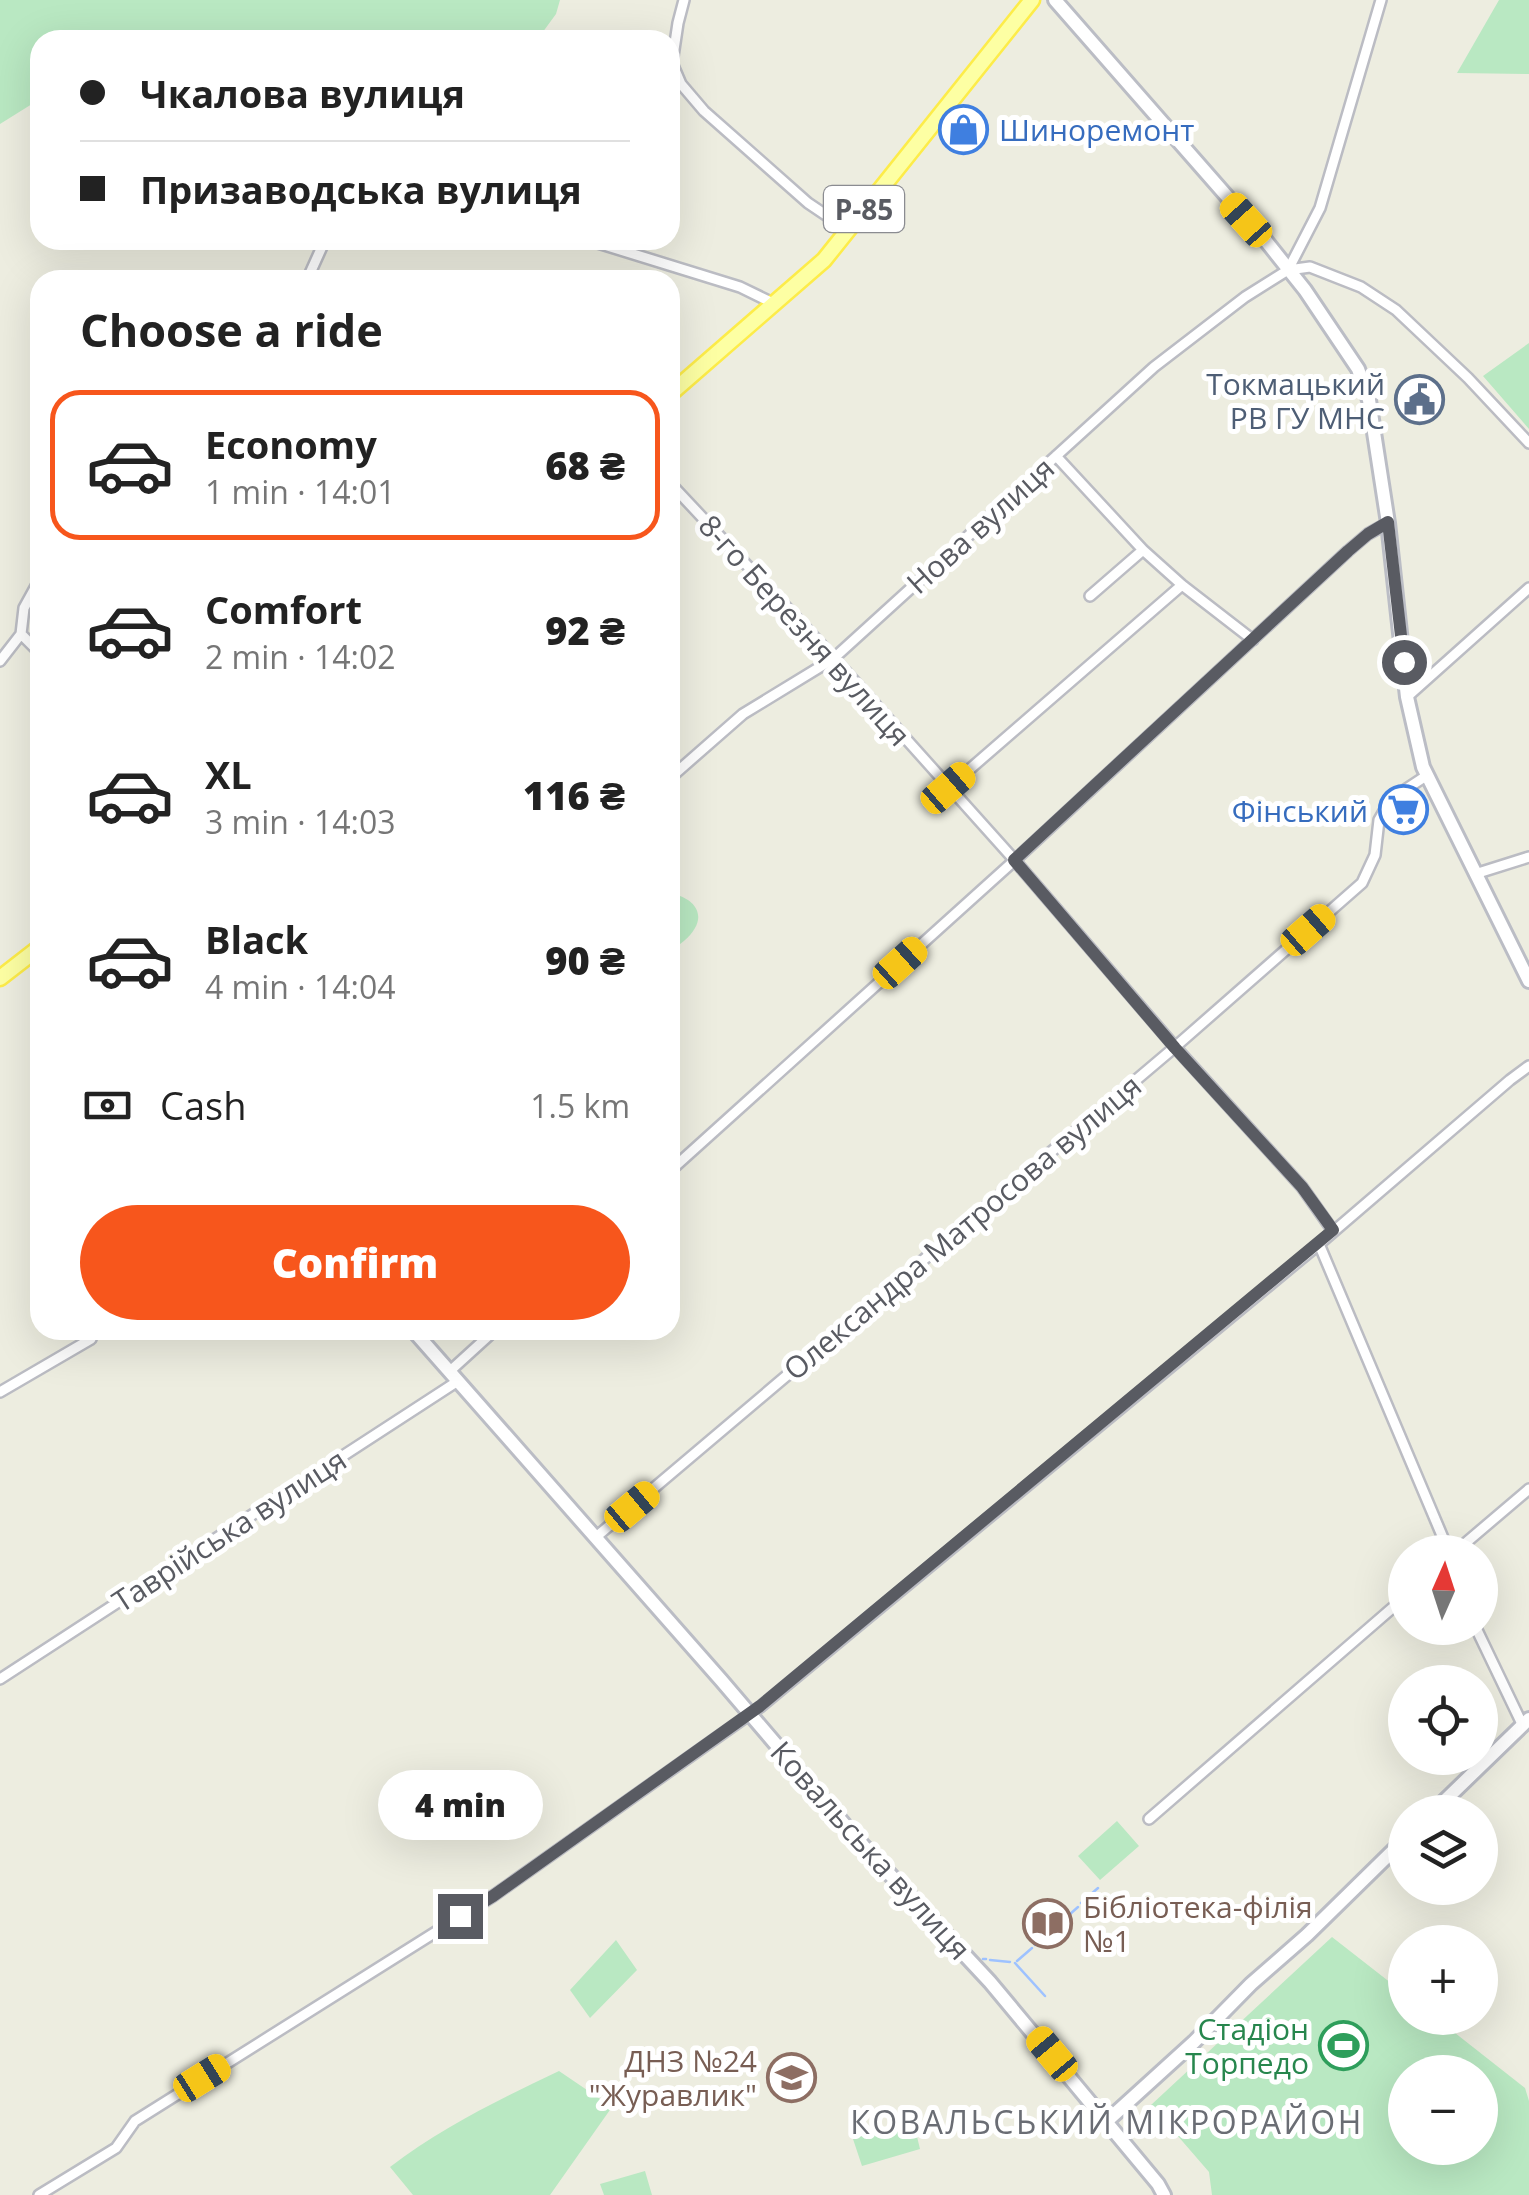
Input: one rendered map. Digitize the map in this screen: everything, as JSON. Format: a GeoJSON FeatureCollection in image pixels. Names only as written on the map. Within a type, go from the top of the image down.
{"type":"FeatureCollection","features":[{"type":"Feature","properties":{"kind":"main road","name":"Р-85"},"geometry":{"type":"LineString","coordinates":[[680,385],[824,260],[1032,0]]}},
{"type":"Feature","properties":{"kind":"main road"},"geometry":{"type":"LineString","coordinates":[[0,978],[30,955]]}},
{"type":"Feature","properties":{"kind":"street"},"geometry":{"type":"LineString","coordinates":[[677,30],[684,0]]}},
{"type":"Feature","properties":{"kind":"street"},"geometry":{"type":"LineString","coordinates":[[1055,0],[1288,270],[1358,369],[1369,400],[1388,522],[1407,697],[1426,776],[1529,982]]}},
{"type":"Feature","properties":{"kind":"street"},"geometry":{"type":"LineString","coordinates":[[1288,270],[1320,208],[1382,0]]}},
{"type":"Feature","properties":{"kind":"street"},"geometry":{"type":"LineString","coordinates":[[680,82],[704,111],[808,203],[848,230]]}},
{"type":"Feature","properties":{"kind":"street"},"geometry":{"type":"LineString","coordinates":[[620,250],[740,287],[774,304]]}},
{"type":"Feature","properties":{"kind":"street"},"geometry":{"type":"LineString","coordinates":[[1288,270],[1310,267],[1361,288],[1396,310],[1529,443]]}},
{"type":"Feature","properties":{"kind":"street","name":"Нова вулиця"},"geometry":{"type":"LineString","coordinates":[[680,769],[742,714],[833,658],[1154,367],[1245,297],[1288,270]]}},
{"type":"Feature","properties":{"kind":"street"},"geometry":{"type":"LineString","coordinates":[[1056,456],[1142,550],[1253,640]]}},
{"type":"Feature","properties":{"kind":"street","name":"8-го Березня вулиця"},"geometry":{"type":"LineString","coordinates":[[680,494],[1014,860],[1175,1048],[1302,1187],[1333,1230]]}},
{"type":"Feature","properties":{"kind":"street"},"geometry":{"type":"LineString","coordinates":[[680,1163],[1348,551],[1388,522]]}},
{"type":"Feature","properties":{"kind":"street"},"geometry":{"type":"LineString","coordinates":[[1090,596],[1142,550]]}},
{"type":"Feature","properties":{"kind":"street"},"geometry":{"type":"LineString","coordinates":[[948,788],[1182,585]]}},
{"type":"Feature","properties":{"kind":"street"},"geometry":{"type":"LineString","coordinates":[[1407,697],[1529,588]]}},
{"type":"Feature","properties":{"kind":"street"},"geometry":{"type":"LineString","coordinates":[[0,661],[21,634],[24,608],[30,597]]}},
{"type":"Feature","properties":{"kind":"street"},"geometry":{"type":"LineString","coordinates":[[21,634],[30,643]]}},
{"type":"Feature","properties":{"kind":"street","name":"Олександра Матросова вулиця"},"geometry":{"type":"LineString","coordinates":[[596,1537],[1175,1048],[1362,883],[1375,855],[1379,820],[1391,799],[1426,776]]}},
{"type":"Feature","properties":{"kind":"street"},"geometry":{"type":"LineString","coordinates":[[1475,874],[1529,857]]}},
{"type":"Feature","properties":{"kind":"street"},"geometry":{"type":"LineString","coordinates":[[40,2195],[116,2148],[135,2121],[493,1896],[750,1714],[1529,1066]]}},
{"type":"Feature","properties":{"kind":"street"},"geometry":{"type":"LineString","coordinates":[[1319,1244],[1442,1535]]}},
{"type":"Feature","properties":{"kind":"street"},"geometry":{"type":"LineString","coordinates":[[0,1392],[89,1340]]}},
{"type":"Feature","properties":{"kind":"street","name":"Ковальська вулиця"},"geometry":{"type":"LineString","coordinates":[[422,1340],[854,1837],[990,1982],[1107,2120],[1164,2195]]}},
{"type":"Feature","properties":{"kind":"street","name":"Таврійська вулиця"},"geometry":{"type":"LineString","coordinates":[[0,1679],[454,1376],[486,1340]]}},
{"type":"Feature","properties":{"kind":"street"},"geometry":{"type":"LineString","coordinates":[[1475,1535],[1529,1488]]}},
{"type":"Feature","properties":{"kind":"street"},"geometry":{"type":"LineString","coordinates":[[1149,1820],[1388,1611]]}},
{"type":"Feature","properties":{"kind":"street"},"geometry":{"type":"LineString","coordinates":[[1451,1795],[1526,1723],[1485,1645]]}},
{"type":"Feature","properties":{"kind":"street"},"geometry":{"type":"LineString","coordinates":[[1107,2120],[1388,1856]]}},
{"type":"Feature","properties":{"kind":"green space"},"geometry":{"type":"Polygon","coordinates":[[[0,0],[560,0],[544,30],[30,30],[30,105],[0,124],[0,0]]]}},
{"type":"Feature","properties":{"kind":"green space"},"geometry":{"type":"Polygon","coordinates":[[[1499,0],[1529,0],[1529,74],[1457,73],[1499,0]]]}},
{"type":"Feature","properties":{"kind":"green space"},"geometry":{"type":"Polygon","coordinates":[[[1529,343],[1529,429],[1483,376],[1529,343]]]}},
{"type":"Feature","properties":{"kind":"green space"},"geometry":{"type":"Polygon","coordinates":[[[680,896],[693,904],[698,915],[680,944],[680,896]]]}},
{"type":"Feature","properties":{"kind":"green space"},"geometry":{"type":"Polygon","coordinates":[[[1117,1821],[1139,1846],[1100,1880],[1078,1856],[1117,1821]]]}},
{"type":"Feature","properties":{"kind":"green space","name":"Стадіон Торпедо"},"geometry":{"type":"Polygon","coordinates":[[[1332,1937],[1388,1981],[1388,2035],[1458,2035],[1483,2055],[1388,2055],[1388,2165],[1498,2165],[1498,2067],[1525,2088],[1529,2101],[1529,2195],[1212,2195],[1209,2172],[1151,2105],[1332,1937]]]}},
{"type":"Feature","properties":{"kind":"green space"},"geometry":{"type":"Polygon","coordinates":[[[616,1940],[637,1970],[590,2018],[570,1990],[616,1940]]]}},
{"type":"Feature","properties":{"kind":"green space"},"geometry":{"type":"Polygon","coordinates":[[[559,2071],[612,2107],[550,2195],[413,2195],[390,2167],[451,2126],[559,2071]]]}},
{"type":"Feature","properties":{"kind":"green space"},"geometry":{"type":"Polygon","coordinates":[[[913,2120],[920,2149],[862,2166],[853,2139],[913,2120]]]}},
{"type":"Feature","properties":{"kind":"green space"},"geometry":{"type":"Polygon","coordinates":[[[645,2171],[652,2195],[604,2195],[600,2184],[645,2171]]]}},
{"type":"Feature","properties":{"kind":"waterway"},"geometry":{"type":"LineString","coordinates":[[1081,1903],[1098,1888]]}},
{"type":"Feature","properties":{"kind":"waterway"},"geometry":{"type":"LineString","coordinates":[[1035,1945],[1078,1907]]}},
{"type":"Feature","properties":{"kind":"waterway"},"geometry":{"type":"LineString","coordinates":[[1017,1961],[1032,1948]]}},
{"type":"Feature","properties":{"kind":"waterway"},"geometry":{"type":"LineString","coordinates":[[990,1960],[1010,1962]]}},
{"type":"Feature","properties":{"kind":"waterway"},"geometry":{"type":"LineString","coordinates":[[1015,1963],[1045,1996]]}},
{"type":"Feature","properties":{"kind":"place","name":"Шиноремонт"},"geometry":{"type":"Point","coordinates":[964,129]}},
{"type":"Feature","properties":{"kind":"place","name":"Токмацький РВ ГУ МНС"},"geometry":{"type":"Point","coordinates":[1420,400]}},
{"type":"Feature","properties":{"kind":"place","name":"Фінський"},"geometry":{"type":"Point","coordinates":[1403,810]}},
{"type":"Feature","properties":{"kind":"place","name":"Бібліотека-філія №1"},"geometry":{"type":"Point","coordinates":[1048,1923]}},
{"type":"Feature","properties":{"kind":"place","name":"Стадіон Торпедо"},"geometry":{"type":"Point","coordinates":[1344,2045]}},
{"type":"Feature","properties":{"kind":"place","name":"ДНЗ №24 \"Журавлик\""},"geometry":{"type":"Point","coordinates":[792,2077]}},
{"type":"Feature","properties":{"kind":"district","name":"КОВАЛЬСЬКИЙ МІКРОРАЙОН"},"geometry":{"type":"Point","coordinates":[1107,2121]}},
{"type":"Feature","properties":{"kind":"route"},"geometry":{"type":"LineString","coordinates":[[460,1916],[760,1706],[1333,1230],[1302,1187],[1175,1048],[1014,860],[1348,551],[1388,522],[1404,662]]}}]}
